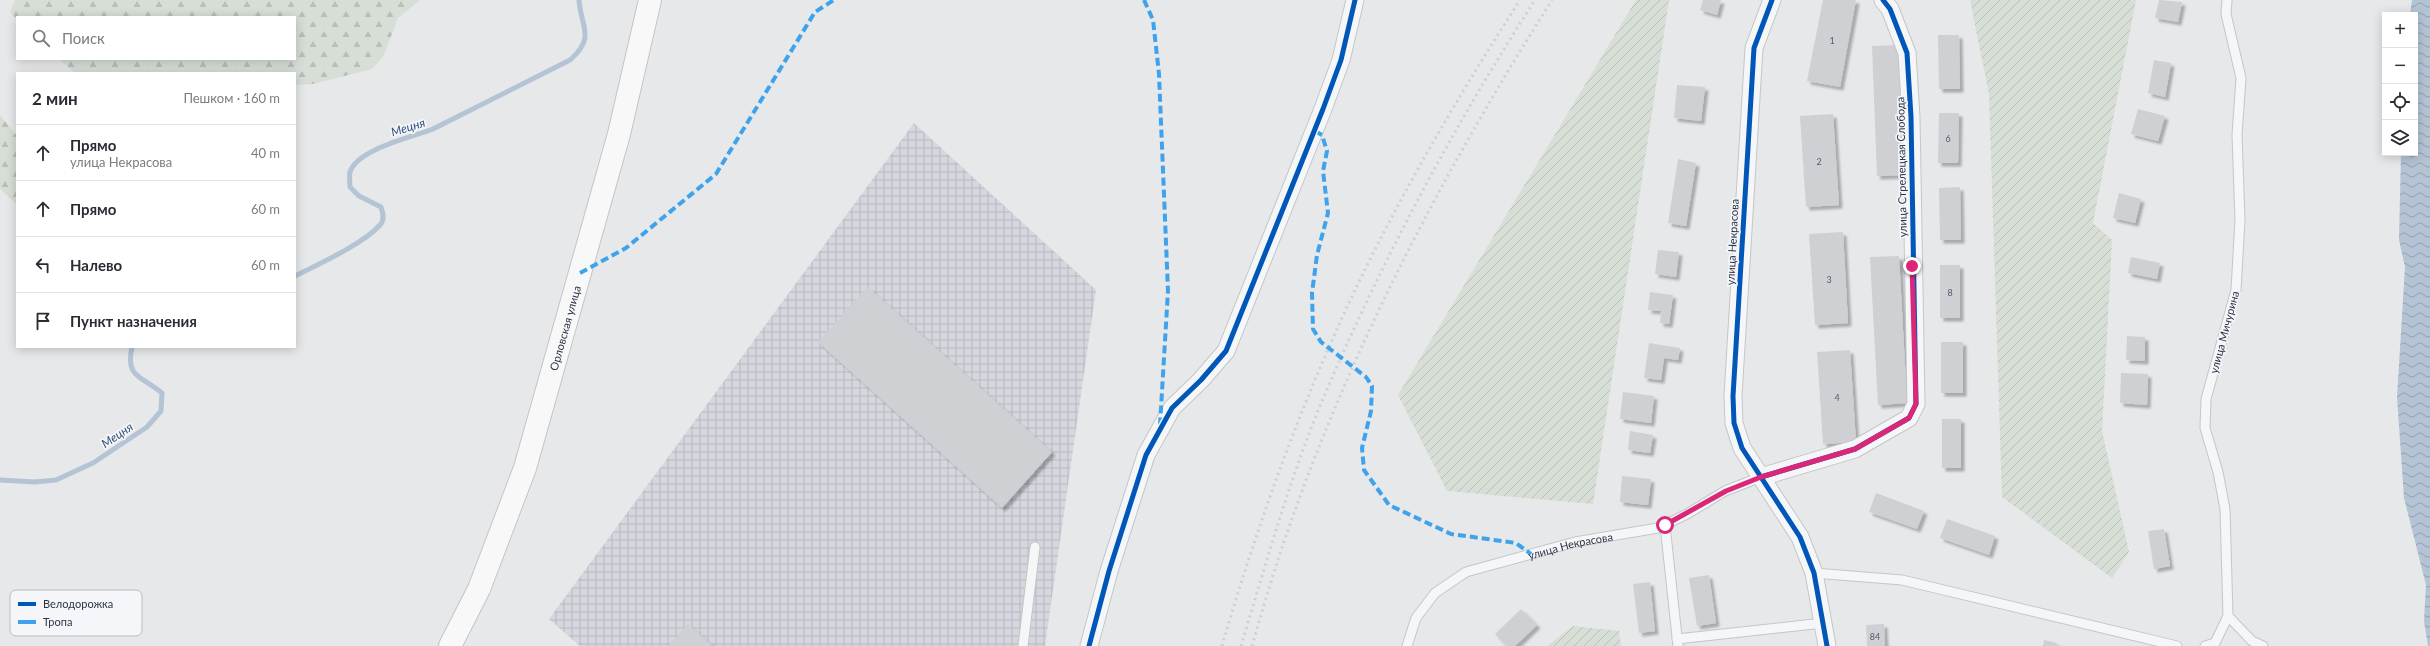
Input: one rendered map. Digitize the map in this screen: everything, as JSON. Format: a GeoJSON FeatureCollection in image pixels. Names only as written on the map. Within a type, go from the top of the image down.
{"type":"FeatureCollection","features":[{"type":"Feature","properties":{"kind":"main road","name":"Орловская улица"},"geometry":{"type":"LineString","coordinates":[[450,646],[479,589],[525,468],[619,134],[650,0]]}},
{"type":"Feature","properties":{"kind":"street"},"geometry":{"type":"LineString","coordinates":[[1089,646],[1109,571],[1146,455],[1172,408],[1201,380],[1226,351],[1323,109],[1341,60],[1356,0]]}},
{"type":"Feature","properties":{"kind":"street","name":"улица Некрасова"},"geometry":{"type":"LineString","coordinates":[[1763,479],[1742,448],[1734,423],[1733,396],[1754,48],[1772,0]]}},
{"type":"Feature","properties":{"kind":"street","name":"улица Стрелецкая Слобода"},"geometry":{"type":"LineString","coordinates":[[1763,479],[1855,449],[1909,418],[1916,404],[1911,118],[1907,53],[1890,9],[1883,0]]}},
{"type":"Feature","properties":{"kind":"street"},"geometry":{"type":"LineString","coordinates":[[1763,479],[1800,537],[1814,573],[1827,646]]}},
{"type":"Feature","properties":{"kind":"lane","name":"улица Мичурина"},"geometry":{"type":"LineString","coordinates":[[2227,0],[2226,14],[2241,78],[2237,135],[2240,220],[2236,290],[2206,399],[2205,428],[2218,472],[2225,509],[2228,616]]}},
{"type":"Feature","properties":{"kind":"lane","name":"улица Некрасова"},"geometry":{"type":"LineString","coordinates":[[1407,646],[1416,618],[1435,593],[1466,572],[1575,542],[1658,528],[1726,491],[1763,479]]}},
{"type":"Feature","properties":{"kind":"lane"},"geometry":{"type":"LineString","coordinates":[[1665,525],[1678,643],[1823,623]]}},
{"type":"Feature","properties":{"kind":"lane"},"geometry":{"type":"LineString","coordinates":[[1023,646],[1035,547]]}},
{"type":"Feature","properties":{"kind":"lane"},"geometry":{"type":"LineString","coordinates":[[1814,573],[1902,580],[2177,646]]}},
{"type":"Feature","properties":{"kind":"lane"},"geometry":{"type":"LineString","coordinates":[[2205,646],[2215,643],[2228,616],[2252,641],[2263,646]]}},
{"type":"Feature","properties":{"kind":"shaded area"},"geometry":{"type":"Polygon","coordinates":[[[914,123],[1096,290],[1045,646],[580,646],[549,619],[914,123]]]}},
{"type":"Feature","properties":{"kind":"green space"},"geometry":{"type":"Polygon","coordinates":[[[15,0],[420,0],[398,18],[384,55],[372,69],[313,84],[296,85],[296,72],[74,72],[60,60],[296,60],[296,16],[16,16],[16,19],[10,12],[15,0]]]}},
{"type":"Feature","properties":{"kind":"green space"},"geometry":{"type":"Polygon","coordinates":[[[1636,0],[1669,0],[1593,504],[1447,491],[1398,395],[1636,0]]]}},
{"type":"Feature","properties":{"kind":"green space"},"geometry":{"type":"Polygon","coordinates":[[[1970,0],[2136,0],[2093,223],[2112,240],[2102,431],[2129,552],[2112,578],[2002,497],[1989,94],[1970,0]]]}},
{"type":"Feature","properties":{"kind":"green space"},"geometry":{"type":"Polygon","coordinates":[[[0,115],[16,135],[16,204],[0,189],[0,115]]]}},
{"type":"Feature","properties":{"kind":"green space"},"geometry":{"type":"Polygon","coordinates":[[[1573,626],[1619,631],[1621,646],[1547,646],[1573,626]]]}},
{"type":"Feature","properties":{"kind":"water"},"geometry":{"type":"Polygon","coordinates":[[[2412,0],[2430,0],[2430,646],[2428,646],[2424,621],[2426,585],[2404,498],[2397,397],[2405,267],[2399,240],[2401,156],[2418,156],[2418,12],[2410,12],[2412,0]]]}},
{"type":"Feature","properties":{"kind":"building"},"geometry":{"type":"Polygon","coordinates":[[[1703,0],[1721,0],[1717,15],[1700,10],[1703,0]]]}},
{"type":"Feature","properties":{"kind":"building"},"geometry":{"type":"Polygon","coordinates":[[[1823,0],[1856,0],[1840,87],[1807,81],[1823,0]]]}},
{"type":"Feature","properties":{"kind":"building"},"geometry":{"type":"Polygon","coordinates":[[[2159,0],[2182,2],[2178,22],[2155,18],[2159,0]]]}},
{"type":"Feature","properties":{"kind":"building"},"geometry":{"type":"Polygon","coordinates":[[[1938,35],[1959,35],[1960,89],[1939,89],[1938,35]]]}},
{"type":"Feature","properties":{"kind":"building"},"geometry":{"type":"Polygon","coordinates":[[[1900,45],[1904,175],[1877,176],[1872,46],[1900,45]]]}},
{"type":"Feature","properties":{"kind":"building"},"geometry":{"type":"Polygon","coordinates":[[[2154,60],[2171,63],[2165,97],[2148,93],[2154,60]]]}},
{"type":"Feature","properties":{"kind":"building"},"geometry":{"type":"Polygon","coordinates":[[[1677,85],[1705,87],[1701,121],[1674,118],[1677,85]]]}},
{"type":"Feature","properties":{"kind":"building"},"geometry":{"type":"Polygon","coordinates":[[[2138,109],[2165,116],[2158,141],[2131,134],[2138,109]]]}},
{"type":"Feature","properties":{"kind":"building"},"geometry":{"type":"Polygon","coordinates":[[[1939,113],[1959,113],[1958,163],[1938,163],[1939,113]]]}},
{"type":"Feature","properties":{"kind":"building"},"geometry":{"type":"Polygon","coordinates":[[[1833,114],[1839,205],[1806,207],[1800,116],[1833,114]]]}},
{"type":"Feature","properties":{"kind":"building"},"geometry":{"type":"Polygon","coordinates":[[[1678,159],[1696,163],[1686,226],[1668,223],[1678,159]]]}},
{"type":"Feature","properties":{"kind":"building"},"geometry":{"type":"Polygon","coordinates":[[[1960,187],[1961,240],[1940,240],[1939,188],[1960,187]]]}},
{"type":"Feature","properties":{"kind":"building"},"geometry":{"type":"Polygon","coordinates":[[[2119,193],[2141,199],[2135,223],[2113,218],[2119,193]]]}},
{"type":"Feature","properties":{"kind":"building"},"geometry":{"type":"Polygon","coordinates":[[[1843,232],[1848,323],[1815,325],[1809,234],[1843,232]]]}},
{"type":"Feature","properties":{"kind":"building"},"geometry":{"type":"Polygon","coordinates":[[[1658,250],[1679,252],[1676,277],[1655,274],[1658,250]]]}},
{"type":"Feature","properties":{"kind":"building"},"geometry":{"type":"Polygon","coordinates":[[[1899,256],[1907,403],[1878,405],[1870,257],[1899,256]]]}},
{"type":"Feature","properties":{"kind":"building"},"geometry":{"type":"Polygon","coordinates":[[[2131,257],[2160,263],[2157,279],[2128,273],[2131,257]]]}},
{"type":"Feature","properties":{"kind":"building"},"geometry":{"type":"Polygon","coordinates":[[[1940,265],[1960,265],[1960,318],[1940,318],[1940,265]]]}},
{"type":"Feature","properties":{"kind":"building"},"geometry":{"type":"Polygon","coordinates":[[[868,287],[1052,452],[1002,508],[818,342],[868,287]]]}},
{"type":"Feature","properties":{"kind":"building"},"geometry":{"type":"Polygon","coordinates":[[[1650,292],[1673,295],[1669,324],[1660,323],[1661,311],[1648,310],[1650,292]]]}},
{"type":"Feature","properties":{"kind":"building"},"geometry":{"type":"Polygon","coordinates":[[[2127,336],[2145,337],[2145,361],[2126,360],[2127,336]]]}},
{"type":"Feature","properties":{"kind":"building"},"geometry":{"type":"Polygon","coordinates":[[[1941,342],[1963,342],[1963,393],[1941,393],[1941,342]]]}},
{"type":"Feature","properties":{"kind":"building"},"geometry":{"type":"Polygon","coordinates":[[[1649,343],[1680,348],[1678,360],[1664,358],[1661,380],[1644,378],[1649,343]]]}},
{"type":"Feature","properties":{"kind":"building"},"geometry":{"type":"Polygon","coordinates":[[[1850,350],[1856,442],[1823,444],[1817,352],[1850,350]]]}},
{"type":"Feature","properties":{"kind":"building"},"geometry":{"type":"Polygon","coordinates":[[[2121,373],[2148,374],[2147,405],[2120,403],[2121,373]]]}},
{"type":"Feature","properties":{"kind":"building"},"geometry":{"type":"Polygon","coordinates":[[[1623,392],[1654,396],[1651,423],[1620,419],[1623,392]]]}},
{"type":"Feature","properties":{"kind":"building"},"geometry":{"type":"Polygon","coordinates":[[[1942,419],[1961,419],[1961,468],[1942,468],[1942,419]]]}},
{"type":"Feature","properties":{"kind":"building"},"geometry":{"type":"Polygon","coordinates":[[[1630,431],[1653,435],[1650,453],[1628,450],[1630,431]]]}},
{"type":"Feature","properties":{"kind":"building"},"geometry":{"type":"Polygon","coordinates":[[[1622,476],[1651,479],[1648,505],[1620,502],[1622,476]]]}},
{"type":"Feature","properties":{"kind":"building"},"geometry":{"type":"Polygon","coordinates":[[[1876,493],[1924,511],[1917,529],[1869,512],[1876,493]]]}},
{"type":"Feature","properties":{"kind":"building"},"geometry":{"type":"Polygon","coordinates":[[[1947,519],[1995,536],[1989,555],[1940,538],[1947,519]]]}},
{"type":"Feature","properties":{"kind":"building"},"geometry":{"type":"Polygon","coordinates":[[[2164,529],[2170,566],[2154,569],[2148,531],[2164,529]]]}},
{"type":"Feature","properties":{"kind":"building"},"geometry":{"type":"Polygon","coordinates":[[[1709,575],[1716,623],[1697,626],[1689,578],[1709,575]]]}},
{"type":"Feature","properties":{"kind":"building"},"geometry":{"type":"Polygon","coordinates":[[[1650,582],[1655,631],[1639,633],[1633,584],[1650,582]]]}},
{"type":"Feature","properties":{"kind":"building"},"geometry":{"type":"Polygon","coordinates":[[[1521,609],[1537,625],[1515,646],[1507,646],[1495,634],[1521,609]]]}},
{"type":"Feature","properties":{"kind":"building"},"geometry":{"type":"Polygon","coordinates":[[[688,624],[712,645],[668,646],[688,624]]]}},
{"type":"Feature","properties":{"kind":"building"},"geometry":{"type":"Polygon","coordinates":[[[1884,624],[1885,646],[1867,646],[1866,625],[1884,624]]]}},
{"type":"Feature","properties":{"kind":"building"},"geometry":{"type":"Polygon","coordinates":[[[2044,640],[2057,643],[2056,646],[2043,646],[2044,640]]]}},
{"type":"Feature","properties":{"kind":"waterway","name":"Мецня"},"geometry":{"type":"LineString","coordinates":[[296,276],[352,246],[382,223],[383,216],[381,207],[359,196],[350,187],[350,172],[355,164],[374,150],[433,129],[570,60],[583,45],[585,38],[579,0]]}},
{"type":"Feature","properties":{"kind":"waterway","name":"Мецня"},"geometry":{"type":"LineString","coordinates":[[0,480],[35,482],[56,480],[93,463],[147,427],[161,411],[162,393],[133,371],[130,357],[132,348]]}},
{"type":"Feature","properties":{"kind":"railway"},"geometry":{"type":"LineString","coordinates":[[1222,646],[1250,555],[1281,465],[1335,333],[1373,253],[1412,179],[1476,70],[1520,0]]}},
{"type":"Feature","properties":{"kind":"railway"},"geometry":{"type":"LineString","coordinates":[[1241,646],[1278,522],[1299,461],[1322,401],[1345,349],[1394,247],[1447,146],[1475,97],[1535,0]]}},
{"type":"Feature","properties":{"kind":"railway"},"geometry":{"type":"LineString","coordinates":[[1252,646],[1282,547],[1313,463],[1371,326],[1439,192],[1475,127],[1552,0]]}},
{"type":"Feature","properties":{"kind":"marked path"},"geometry":{"type":"LineString","coordinates":[[580,273],[626,248],[716,174],[815,12],[834,0]]}},
{"type":"Feature","properties":{"kind":"marked path"},"geometry":{"type":"LineString","coordinates":[[1144,0],[1153,20],[1159,74],[1168,291],[1160,425]]}},
{"type":"Feature","properties":{"kind":"marked path"},"geometry":{"type":"LineString","coordinates":[[1315,131],[1322,135],[1327,151],[1323,171],[1328,213],[1317,255],[1312,293],[1313,329],[1321,342],[1366,377],[1372,386],[1371,411],[1362,448],[1364,470],[1389,505],[1451,534],[1516,543],[1531,554]]}},
{"type":"Feature","properties":{"kind":"cycle path"},"geometry":{"type":"LineString","coordinates":[[1089,646],[1109,571],[1146,455],[1172,408],[1201,380],[1226,351],[1323,109],[1341,60],[1355,0]]}},
{"type":"Feature","properties":{"kind":"cycle path"},"geometry":{"type":"LineString","coordinates":[[1772,0],[1754,48],[1733,396],[1734,423],[1742,448],[1800,537],[1814,573],[1827,646]]}},
{"type":"Feature","properties":{"kind":"cycle path"},"geometry":{"type":"LineString","coordinates":[[1761,477],[1855,449],[1909,418],[1916,404],[1911,117],[1907,53],[1890,9],[1883,0]]}},
{"type":"Feature","properties":{"kind":"route"},"geometry":{"type":"LineString","coordinates":[[1665,525],[1688,514],[1726,491],[1761,477],[1855,449],[1909,418],[1916,404],[1912,266]]}}]}
